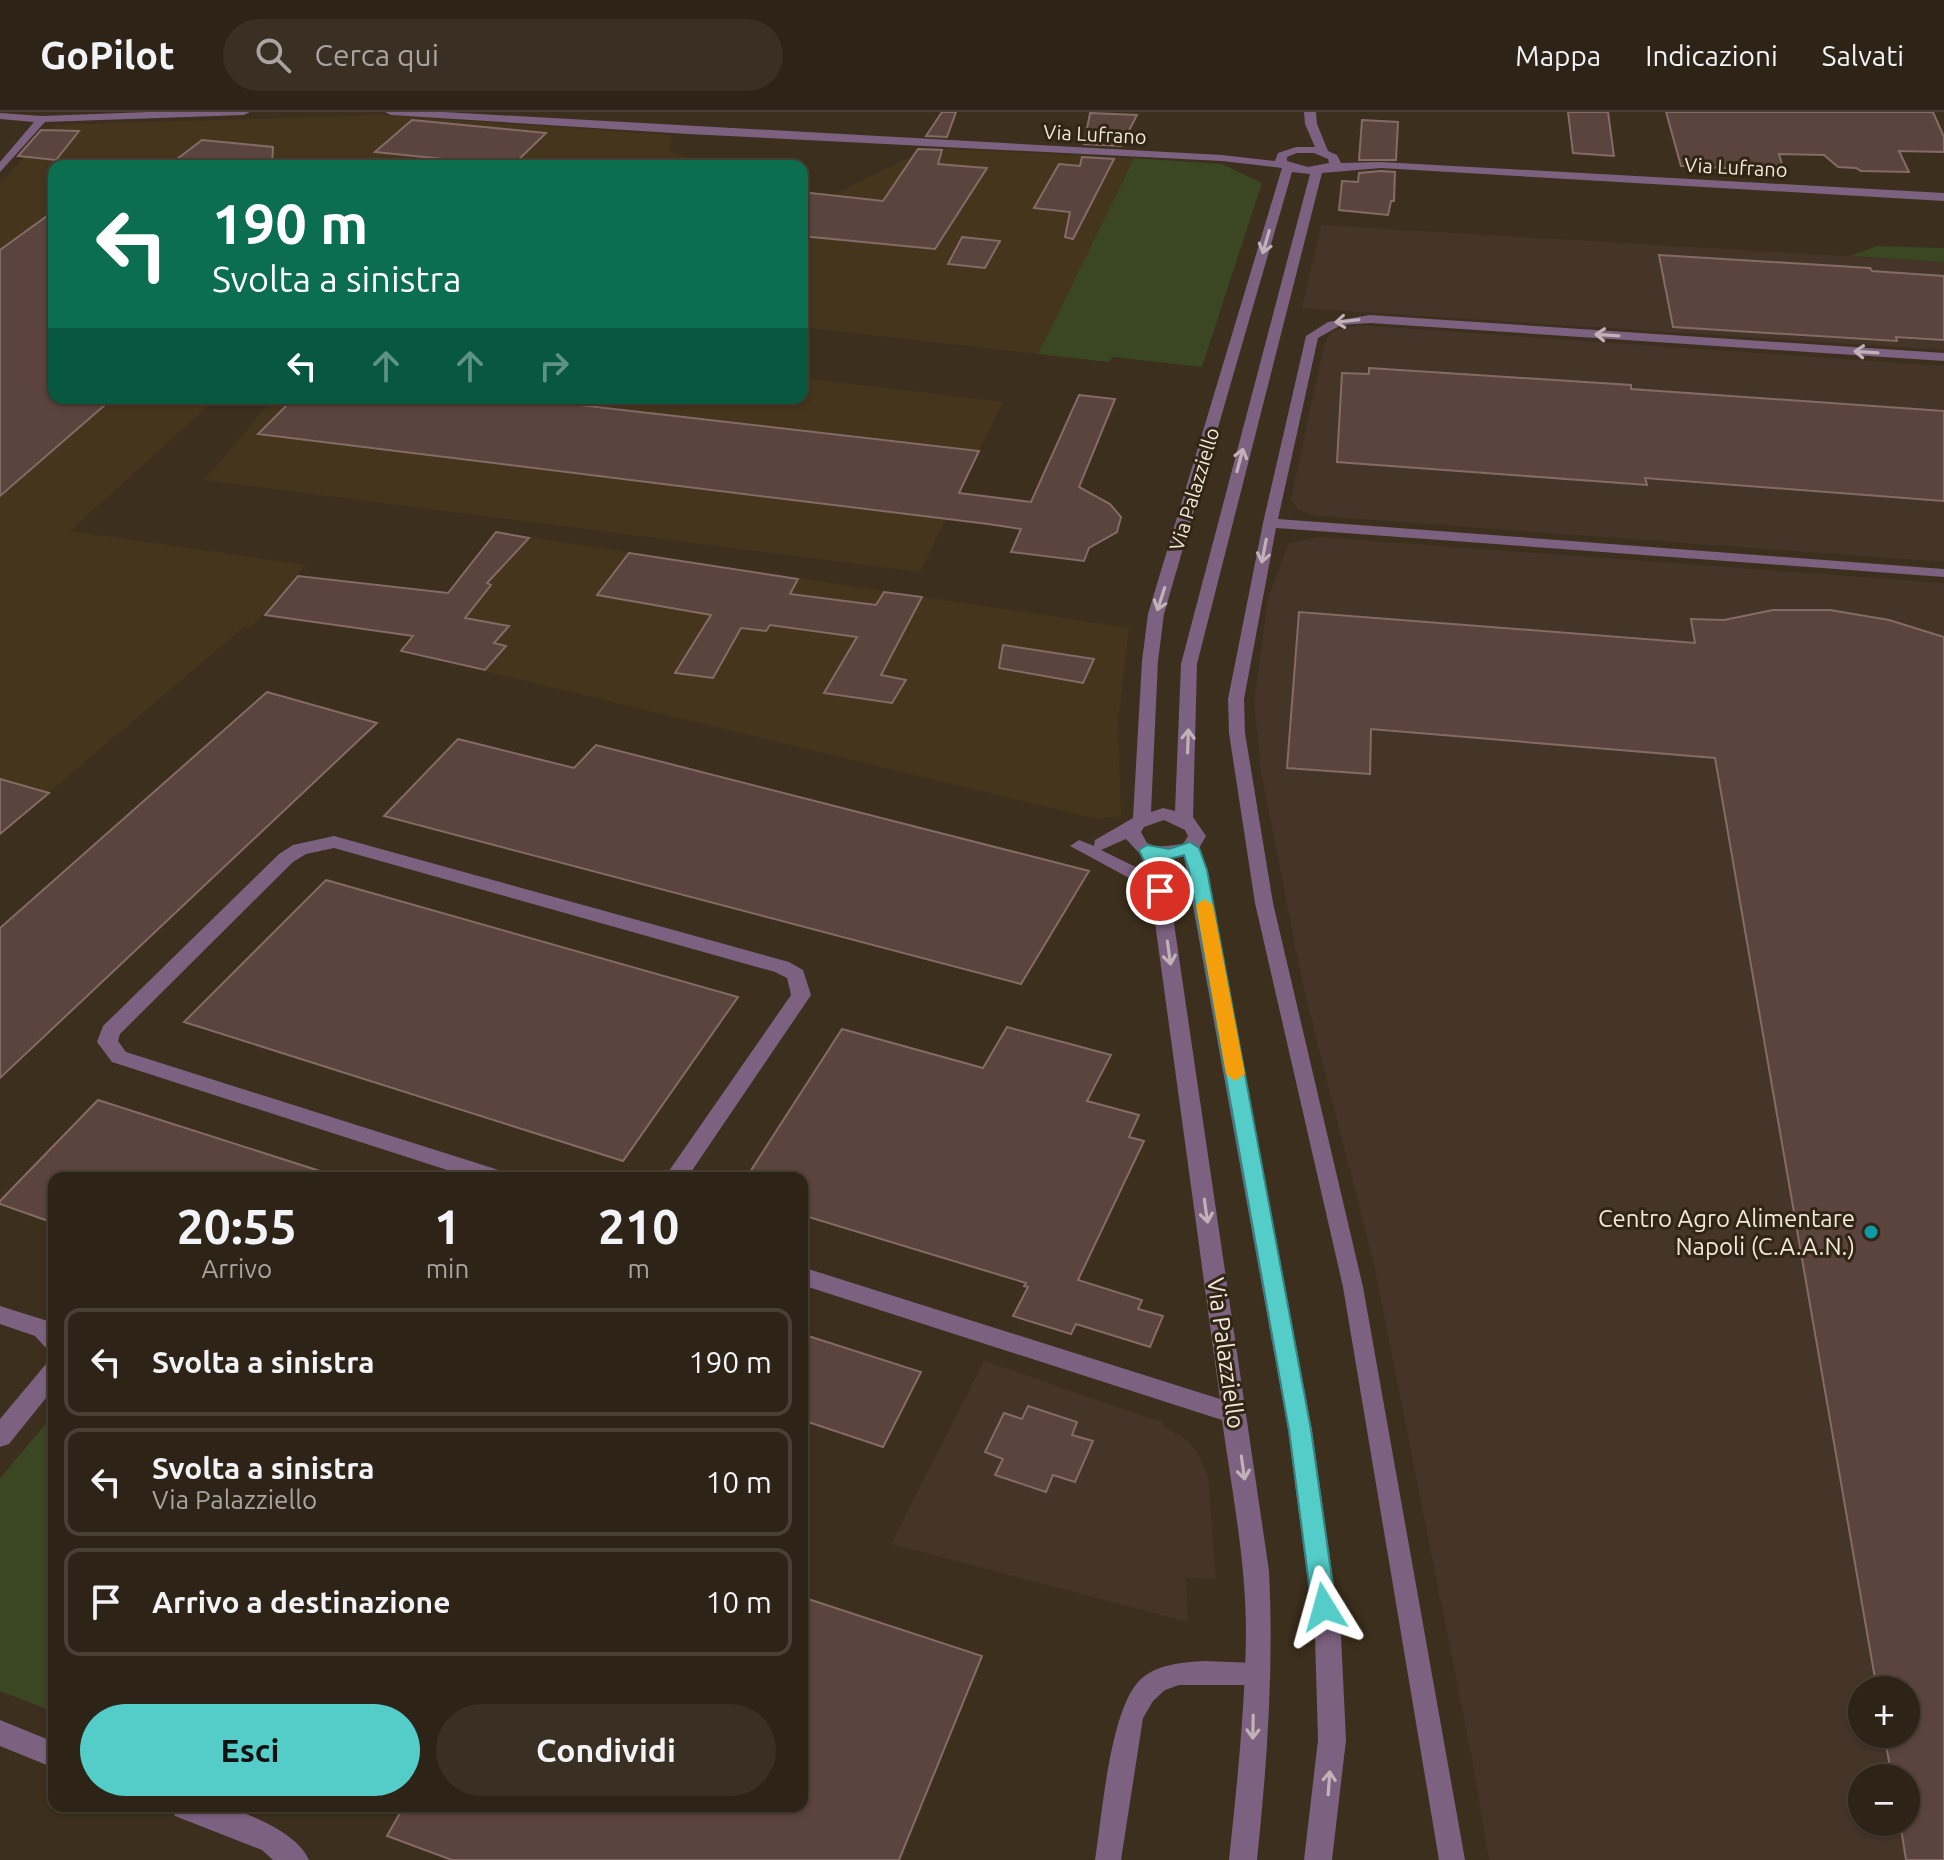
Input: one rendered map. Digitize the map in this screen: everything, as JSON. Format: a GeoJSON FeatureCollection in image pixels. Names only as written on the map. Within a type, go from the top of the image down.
{"type":"FeatureCollection","features":[{"type":"Feature","properties":{"kind":"street"},"geometry":{"type":"LineString","coordinates":[[0,116],[42,119],[244,112]]}},
{"type":"Feature","properties":{"kind":"street","name":"Via Lufrano"},"geometry":{"type":"LineString","coordinates":[[391,112],[688,131],[1286,160]]}},
{"type":"Feature","properties":{"kind":"street","name":"Via Palazziello"},"geometry":{"type":"LineString","coordinates":[[1243,1860],[1252,1772],[1259,1634],[1256,1571],[1157,869],[1140,835],[1149,674],[1156,614],[1286,160],[1310,118]]}},
{"type":"Feature","properties":{"kind":"street","name":"Via Palazziello"},"geometry":{"type":"LineString","coordinates":[[1190,848],[1197,836],[1196,830],[1184,819],[1189,664],[1231,493],[1326,162],[1310,118]]}},
{"type":"Feature","properties":{"kind":"street"},"geometry":{"type":"LineString","coordinates":[[0,169],[42,119]]}},
{"type":"Feature","properties":{"kind":"street"},"geometry":{"type":"LineString","coordinates":[[1286,160],[1326,162]]}},
{"type":"Feature","properties":{"kind":"street"},"geometry":{"type":"LineString","coordinates":[[1286,160],[1326,162]]}},
{"type":"Feature","properties":{"kind":"street","name":"Via Lufrano"},"geometry":{"type":"LineString","coordinates":[[1326,162],[1944,197]]}},
{"type":"Feature","properties":{"kind":"street"},"geometry":{"type":"LineString","coordinates":[[1184,819],[1163,814],[1140,835],[1170,854],[1190,848],[1198,870],[1300,1430],[1328,1636],[1332,1740],[1318,1860]]}},
{"type":"Feature","properties":{"kind":"street"},"geometry":{"type":"LineString","coordinates":[[478,1172],[119,1057],[107,1042],[110,1031],[286,858],[300,849],[334,842],[782,967],[796,975],[801,995],[679,1172]]}},
{"type":"Feature","properties":{"kind":"street"},"geometry":{"type":"LineString","coordinates":[[1079,846],[1138,875],[1160,891]]}},
{"type":"Feature","properties":{"kind":"street"},"geometry":{"type":"LineString","coordinates":[[808,1278],[1235,1414]]}},
{"type":"Feature","properties":{"kind":"street"},"geometry":{"type":"LineString","coordinates":[[0,1315],[43,1329],[48,1334]]}},
{"type":"Feature","properties":{"kind":"street"},"geometry":{"type":"LineString","coordinates":[[0,1437],[48,1378]]}},
{"type":"Feature","properties":{"kind":"street"},"geometry":{"type":"LineString","coordinates":[[0,1733],[48,1753]]}},
{"type":"Feature","properties":{"kind":"street"},"geometry":{"type":"LineString","coordinates":[[200,1812],[272,1840],[295,1860]]}},
{"type":"Feature","properties":{"kind":"lane"},"geometry":{"type":"LineString","coordinates":[[1452,1860],[1353,1287],[1264,903],[1237,733],[1236,699],[1270,523],[1312,336],[1326,325],[1341,320],[1370,319],[1944,357]]}},
{"type":"Feature","properties":{"kind":"lane"},"geometry":{"type":"LineString","coordinates":[[1270,523],[1944,573]]}},
{"type":"Feature","properties":{"kind":"lane"},"geometry":{"type":"LineString","coordinates":[[1108,1860],[1131,1717],[1140,1698],[1154,1683],[1175,1675],[1256,1674]]}},
{"type":"Feature","properties":{"kind":"shaded area"},"geometry":{"type":"Polygon","coordinates":[[[381,115],[672,135],[670,152],[696,160],[48,160],[48,404],[210,404],[70,531],[306,565],[251,628],[244,627],[0,834],[0,183],[55,125],[381,115]]]}},
{"type":"Feature","properties":{"kind":"shaded area"},"geometry":{"type":"Polygon","coordinates":[[[928,148],[1134,158],[1038,354],[808,328],[808,192],[835,194],[928,148]]]}},
{"type":"Feature","properties":{"kind":"shaded area"},"geometry":{"type":"Polygon","coordinates":[[[1321,225],[1944,262],[1944,350],[1302,308],[1321,225]]]}},
{"type":"Feature","properties":{"kind":"shaded area"},"geometry":{"type":"Polygon","coordinates":[[[1356,325],[1944,366],[1944,562],[1317,516],[1298,510],[1291,499],[1324,346],[1331,332],[1356,325]]]}},
{"type":"Feature","properties":{"kind":"shaded area"},"geometry":{"type":"Polygon","coordinates":[[[808,379],[1003,402],[920,572],[204,480],[269,404],[808,404],[808,379]]]}},
{"type":"Feature","properties":{"kind":"shaded area"},"geometry":{"type":"Polygon","coordinates":[[[496,532],[1129,628],[1118,721],[1121,816],[1097,819],[401,651],[496,532]]]}},
{"type":"Feature","properties":{"kind":"shaded area"},"geometry":{"type":"Polygon","coordinates":[[[1319,537],[1944,583],[1944,1860],[1489,1860],[1474,1769],[1374,1265],[1304,990],[1261,772],[1254,703],[1268,598],[1289,543],[1319,537]]]}},
{"type":"Feature","properties":{"kind":"shaded area"},"geometry":{"type":"Polygon","coordinates":[[[984,1361],[1164,1423],[1163,1427],[1182,1436],[1198,1453],[1208,1477],[1216,1579],[1186,1578],[1188,1622],[891,1544],[984,1361]]]}},
{"type":"Feature","properties":{"kind":"green space"},"geometry":{"type":"Polygon","coordinates":[[[1134,158],[1222,164],[1262,183],[1202,367],[1113,357],[1108,362],[1038,354],[1134,158]]]}},
{"type":"Feature","properties":{"kind":"green space"},"geometry":{"type":"Polygon","coordinates":[[[1877,246],[1944,248],[1944,262],[1850,256],[1877,246]]]}},
{"type":"Feature","properties":{"kind":"green space"},"geometry":{"type":"Polygon","coordinates":[[[48,1421],[48,1710],[0,1691],[0,1478],[48,1421]]]}},
{"type":"Feature","properties":{"kind":"building"},"geometry":{"type":"Polygon","coordinates":[[[942,112],[956,112],[947,137],[926,136],[942,112]]]}},
{"type":"Feature","properties":{"kind":"building"},"geometry":{"type":"Polygon","coordinates":[[[1568,112],[1608,112],[1614,156],[1573,153],[1568,112]]]}},
{"type":"Feature","properties":{"kind":"building"},"geometry":{"type":"Polygon","coordinates":[[[1666,112],[1933,112],[1944,137],[1944,152],[1899,151],[1909,172],[1838,167],[1824,155],[1779,154],[1784,171],[1681,166],[1666,112]]]}},
{"type":"Feature","properties":{"kind":"building"},"geometry":{"type":"Polygon","coordinates":[[[1090,113],[1137,115],[1121,146],[1084,144],[1090,113]]]}},
{"type":"Feature","properties":{"kind":"building"},"geometry":{"type":"Polygon","coordinates":[[[412,120],[546,133],[518,160],[453,160],[375,152],[412,120]]]}},
{"type":"Feature","properties":{"kind":"building"},"geometry":{"type":"Polygon","coordinates":[[[1362,120],[1398,122],[1396,160],[1359,160],[1362,120]]]}},
{"type":"Feature","properties":{"kind":"building"},"geometry":{"type":"Polygon","coordinates":[[[41,130],[79,131],[56,160],[18,156],[41,130]]]}},
{"type":"Feature","properties":{"kind":"building"},"geometry":{"type":"Polygon","coordinates":[[[202,140],[273,147],[272,160],[176,160],[202,140]]]}},
{"type":"Feature","properties":{"kind":"building"},"geometry":{"type":"Polygon","coordinates":[[[918,149],[942,150],[938,164],[987,168],[935,249],[808,237],[808,193],[883,201],[918,149]]]}},
{"type":"Feature","properties":{"kind":"building"},"geometry":{"type":"Polygon","coordinates":[[[1082,157],[1114,159],[1073,239],[1065,237],[1070,212],[1034,208],[1059,164],[1080,166],[1082,157]]]}},
{"type":"Feature","properties":{"kind":"building"},"geometry":{"type":"Polygon","coordinates":[[[1395,172],[1394,201],[1391,201],[1388,215],[1339,210],[1342,181],[1358,182],[1359,173],[1395,172]]]}},
{"type":"Feature","properties":{"kind":"building"},"geometry":{"type":"Polygon","coordinates":[[[48,215],[48,404],[106,404],[0,496],[0,250],[48,215]]]}},
{"type":"Feature","properties":{"kind":"building"},"geometry":{"type":"Polygon","coordinates":[[[962,237],[1000,241],[985,268],[948,264],[962,237]]]}},
{"type":"Feature","properties":{"kind":"building"},"geometry":{"type":"Polygon","coordinates":[[[1659,255],[1870,268],[1872,271],[1944,276],[1944,340],[1896,337],[1897,341],[1673,327],[1659,255]]]}},
{"type":"Feature","properties":{"kind":"building"},"geometry":{"type":"Polygon","coordinates":[[[1369,368],[1631,385],[1631,389],[1944,411],[1944,501],[1645,478],[1647,485],[1337,462],[1342,373],[1369,374],[1369,368]]]}},
{"type":"Feature","properties":{"kind":"building"},"geometry":{"type":"Polygon","coordinates":[[[1079,395],[1115,399],[1079,487],[1110,504],[1121,517],[1117,532],[1089,548],[1084,561],[1011,552],[1021,529],[258,434],[288,404],[570,404],[979,451],[959,493],[1031,502],[1079,395]]]}},
{"type":"Feature","properties":{"kind":"building"},"geometry":{"type":"Polygon","coordinates":[[[496,532],[529,538],[487,583],[491,585],[465,618],[509,626],[494,643],[506,646],[485,670],[401,651],[413,636],[265,615],[298,576],[448,593],[496,532]]]}},
{"type":"Feature","properties":{"kind":"building"},"geometry":{"type":"Polygon","coordinates":[[[629,553],[798,579],[790,594],[876,605],[884,592],[922,597],[881,675],[906,680],[892,703],[824,693],[857,637],[770,625],[766,631],[741,628],[713,678],[675,673],[711,615],[597,595],[629,553]]]}},
{"type":"Feature","properties":{"kind":"building","name":"Centro Agro Alimentare Napoli (C.A.A.N.)"},"geometry":{"type":"Polygon","coordinates":[[[1773,610],[1830,610],[1889,620],[1944,637],[1944,1860],[1906,1860],[1902,1836],[1920,1836],[1920,1764],[1889,1764],[1887,1748],[1920,1748],[1920,1676],[1875,1676],[1715,758],[1371,729],[1370,774],[1287,768],[1299,612],[1695,643],[1691,619],[1724,620],[1773,610]]]}},
{"type":"Feature","properties":{"kind":"building"},"geometry":{"type":"Polygon","coordinates":[[[1003,645],[1094,659],[1083,683],[999,668],[1003,645]]]}},
{"type":"Feature","properties":{"kind":"building"},"geometry":{"type":"Polygon","coordinates":[[[267,692],[377,723],[0,1078],[0,928],[267,692]]]}},
{"type":"Feature","properties":{"kind":"building"},"geometry":{"type":"Polygon","coordinates":[[[458,739],[574,768],[596,745],[1089,871],[1021,984],[384,816],[458,739]]]}},
{"type":"Feature","properties":{"kind":"building"},"geometry":{"type":"Polygon","coordinates":[[[0,779],[49,793],[0,834],[0,779]]]}},
{"type":"Feature","properties":{"kind":"building"},"geometry":{"type":"Polygon","coordinates":[[[326,880],[738,997],[623,1161],[184,1022],[326,880]]]}},
{"type":"Feature","properties":{"kind":"building"},"geometry":{"type":"Polygon","coordinates":[[[1007,1027],[1111,1055],[1087,1101],[1139,1115],[1129,1137],[1144,1141],[1078,1280],[1142,1300],[1138,1309],[1163,1316],[1150,1347],[1076,1324],[1071,1334],[1013,1316],[1028,1287],[1024,1286],[1026,1283],[808,1217],[808,1172],[750,1172],[842,1029],[983,1068],[1007,1027]]]}},
{"type":"Feature","properties":{"kind":"building"},"geometry":{"type":"Polygon","coordinates":[[[98,1100],[323,1172],[48,1172],[48,1221],[0,1204],[98,1100]]]}},
{"type":"Feature","properties":{"kind":"building"},"geometry":{"type":"Polygon","coordinates":[[[808,1336],[921,1372],[883,1447],[808,1422],[808,1336]]]}},
{"type":"Feature","properties":{"kind":"building"},"geometry":{"type":"Polygon","coordinates":[[[1028,1406],[1077,1422],[1072,1435],[1093,1441],[1075,1482],[1053,1475],[1046,1492],[995,1475],[1003,1459],[985,1452],[1004,1413],[1022,1419],[1028,1406]]]}},
{"type":"Feature","properties":{"kind":"building"},"geometry":{"type":"Polygon","coordinates":[[[808,1599],[982,1656],[899,1860],[452,1860],[387,1836],[401,1812],[808,1812],[808,1599]]]}},
{"type":"Feature","properties":{"kind":"slow traffic"},"geometry":{"type":"LineString","coordinates":[[1204,905],[1235,1074]]}},
{"type":"Feature","properties":{"kind":"place","name":"Centro Agro Alimentare Napoli (C.A.A.N.)"},"geometry":{"type":"Point","coordinates":[1871,1232]}},
{"type":"Feature","properties":{"kind":"route"},"geometry":{"type":"LineString","coordinates":[[1160,891],[1157,869],[1147,850],[1170,854],[1190,848],[1198,870],[1300,1430],[1324,1607]]}}]}
